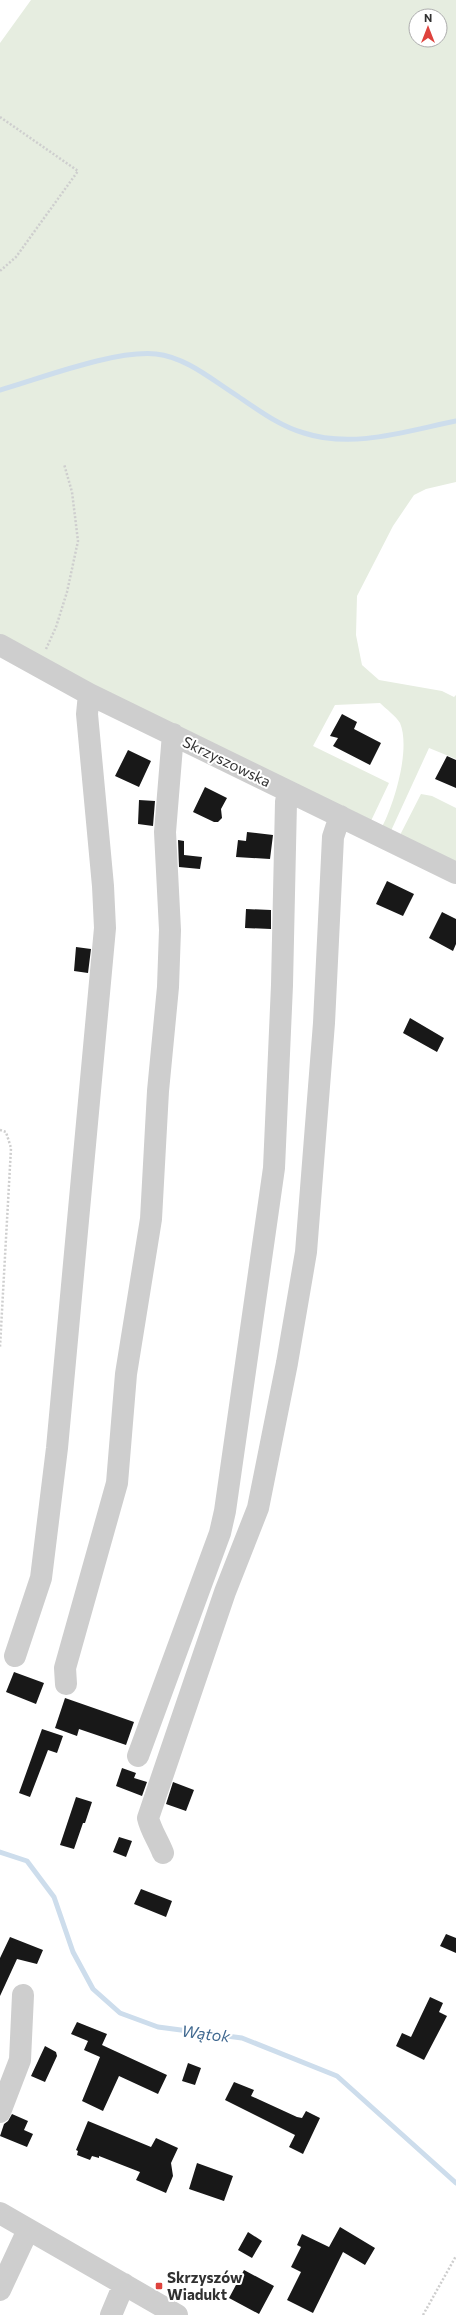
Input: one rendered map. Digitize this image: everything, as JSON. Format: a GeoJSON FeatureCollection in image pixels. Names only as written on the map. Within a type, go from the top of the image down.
{"type":"FeatureCollection","features":[{"type":"Feature","properties":{"kind":"street","name":"Skrzyszowska"},"geometry":{"type":"LineString","coordinates":[[0,645],[89,694],[456,873]]}},
{"type":"Feature","properties":{"kind":"street"},"geometry":{"type":"LineString","coordinates":[[15,1656],[41,1578],[57,1448],[105,928],[103,886],[87,714],[89,694]]}},
{"type":"Feature","properties":{"kind":"street"},"geometry":{"type":"LineString","coordinates":[[66,1684],[65,1668],[117,1483],[125,1381],[150,1219],[158,1091],[168,987],[170,930],[165,832],[173,734]]}},
{"type":"Feature","properties":{"kind":"street"},"geometry":{"type":"LineString","coordinates":[[138,1756],[220,1533],[225,1511],[274,1168],[282,985],[286,802],[288,791]]}},
{"type":"Feature","properties":{"kind":"street"},"geometry":{"type":"LineString","coordinates":[[164,1853],[158,1840],[150,1830],[148,1818],[225,1592],[258,1508],[306,1252],[324,1024],[334,837],[340,816]]}},
{"type":"Feature","properties":{"kind":"street"},"geometry":{"type":"LineString","coordinates":[[0,2112],[20,2060],[23,1994]]}},
{"type":"Feature","properties":{"kind":"street"},"geometry":{"type":"LineString","coordinates":[[0,2214],[177,2315]]}},
{"type":"Feature","properties":{"kind":"street"},"geometry":{"type":"LineString","coordinates":[[0,2290],[28,2230]]}},
{"type":"Feature","properties":{"kind":"street"},"geometry":{"type":"LineString","coordinates":[[111,2315],[124,2284]]}},
{"type":"Feature","properties":{"kind":"path"},"geometry":{"type":"LineString","coordinates":[[0,117],[78,171],[16,257],[0,271]]}},
{"type":"Feature","properties":{"kind":"path"},"geometry":{"type":"LineString","coordinates":[[34,665],[44,652],[56,627],[67,592],[78,541],[72,492],[64,464]]}},
{"type":"Feature","properties":{"kind":"path"},"geometry":{"type":"LineString","coordinates":[[0,1130],[6,1132],[11,1148],[0,1347]]}},
{"type":"Feature","properties":{"kind":"path"},"geometry":{"type":"LineString","coordinates":[[423,2315],[456,2256]]}},
{"type":"Feature","properties":{"kind":"shaded area"},"geometry":{"type":"Polygon","coordinates":[[[31,0],[456,0],[456,482],[426,489],[414,495],[393,526],[357,596],[356,635],[362,665],[379,680],[442,691],[454,697],[456,695],[456,759],[429,748],[390,833],[381,829],[391,806],[400,777],[404,747],[403,734],[398,720],[380,703],[335,705],[313,746],[389,783],[370,823],[0,638],[0,43],[31,0]]]}},
{"type":"Feature","properties":{"kind":"shaded area"},"geometry":{"type":"Polygon","coordinates":[[[421,794],[432,796],[456,808],[456,865],[399,837],[421,794]]]}},
{"type":"Feature","properties":{"kind":"building"},"geometry":{"type":"Polygon","coordinates":[[[342,714],[357,722],[354,729],[381,743],[370,765],[333,746],[338,738],[330,736],[342,714]]]}},
{"type":"Feature","properties":{"kind":"building"},"geometry":{"type":"Polygon","coordinates":[[[128,750],[151,761],[139,787],[115,776],[128,750]]]}},
{"type":"Feature","properties":{"kind":"building"},"geometry":{"type":"Polygon","coordinates":[[[447,756],[456,760],[456,788],[435,779],[447,756]]]}},
{"type":"Feature","properties":{"kind":"building"},"geometry":{"type":"Polygon","coordinates":[[[205,787],[227,798],[221,809],[222,818],[218,822],[214,822],[193,812],[205,787]]]}},
{"type":"Feature","properties":{"kind":"building"},"geometry":{"type":"Polygon","coordinates":[[[139,800],[155,801],[153,826],[138,824],[139,800]]]}},
{"type":"Feature","properties":{"kind":"building"},"geometry":{"type":"Polygon","coordinates":[[[247,832],[273,835],[270,859],[236,857],[238,840],[246,841],[247,832]]]}},
{"type":"Feature","properties":{"kind":"building"},"geometry":{"type":"Polygon","coordinates":[[[178,840],[184,841],[184,855],[202,857],[200,869],[179,867],[178,840]]]}},
{"type":"Feature","properties":{"kind":"building"},"geometry":{"type":"Polygon","coordinates":[[[387,881],[414,894],[403,916],[376,904],[387,881]]]}},
{"type":"Feature","properties":{"kind":"building"},"geometry":{"type":"Polygon","coordinates":[[[246,909],[271,910],[271,929],[245,928],[246,909]]]}},
{"type":"Feature","properties":{"kind":"building"},"geometry":{"type":"Polygon","coordinates":[[[442,912],[456,919],[456,944],[453,951],[429,938],[442,912]]]}},
{"type":"Feature","properties":{"kind":"building"},"geometry":{"type":"Polygon","coordinates":[[[76,947],[91,949],[88,973],[74,971],[76,947]]]}},
{"type":"Feature","properties":{"kind":"building"},"geometry":{"type":"Polygon","coordinates":[[[410,1018],[444,1038],[437,1052],[403,1033],[410,1018]]]}},
{"type":"Feature","properties":{"kind":"building"},"geometry":{"type":"Polygon","coordinates":[[[14,1672],[44,1683],[36,1704],[6,1692],[14,1672]]]}},
{"type":"Feature","properties":{"kind":"building"},"geometry":{"type":"Polygon","coordinates":[[[65,1698],[134,1722],[126,1745],[79,1729],[77,1736],[55,1728],[65,1698]]]}},
{"type":"Feature","properties":{"kind":"building"},"geometry":{"type":"Polygon","coordinates":[[[42,1729],[63,1736],[57,1753],[48,1750],[30,1797],[19,1793],[42,1729]]]}},
{"type":"Feature","properties":{"kind":"building"},"geometry":{"type":"Polygon","coordinates":[[[122,1768],[136,1773],[134,1778],[147,1782],[142,1796],[116,1786],[122,1768]]]}},
{"type":"Feature","properties":{"kind":"building"},"geometry":{"type":"Polygon","coordinates":[[[173,1782],[194,1790],[186,1811],[166,1804],[173,1782]]]}},
{"type":"Feature","properties":{"kind":"building"},"geometry":{"type":"Polygon","coordinates":[[[76,1797],[92,1802],[74,1849],[60,1845],[76,1797]]]}},
{"type":"Feature","properties":{"kind":"building"},"geometry":{"type":"Polygon","coordinates":[[[119,1837],[132,1841],[126,1857],[113,1852],[119,1837]]]}},
{"type":"Feature","properties":{"kind":"building"},"geometry":{"type":"Polygon","coordinates":[[[141,1889],[172,1901],[166,1917],[134,1904],[141,1889]]]}},
{"type":"Feature","properties":{"kind":"building"},"geometry":{"type":"Polygon","coordinates":[[[446,1934],[456,1938],[456,1953],[440,1946],[446,1934]]]}},
{"type":"Feature","properties":{"kind":"building"},"geometry":{"type":"Polygon","coordinates":[[[10,1937],[43,1950],[37,1964],[17,1959],[0,1996],[0,1958],[10,1937]]]}},
{"type":"Feature","properties":{"kind":"building"},"geometry":{"type":"Polygon","coordinates":[[[430,1997],[443,2003],[439,2012],[447,2016],[424,2060],[396,2046],[402,2033],[411,2037],[430,1997]]]}},
{"type":"Feature","properties":{"kind":"building"},"geometry":{"type":"Polygon","coordinates":[[[77,2022],[107,2034],[102,2045],[167,2075],[158,2094],[119,2076],[103,2111],[82,2101],[100,2057],[84,2050],[88,2041],[71,2034],[77,2022]]]}},
{"type":"Feature","properties":{"kind":"building"},"geometry":{"type":"Polygon","coordinates":[[[45,2046],[56,2052],[57,2056],[45,2082],[31,2076],[45,2046]]]}},
{"type":"Feature","properties":{"kind":"building"},"geometry":{"type":"Polygon","coordinates":[[[188,2063],[201,2068],[195,2085],[182,2081],[188,2063]]]}},
{"type":"Feature","properties":{"kind":"building"},"geometry":{"type":"Polygon","coordinates":[[[234,2082],[254,2090],[251,2096],[297,2117],[302,2118],[306,2111],[320,2118],[303,2154],[289,2147],[295,2135],[225,2100],[234,2082]]]}},
{"type":"Feature","properties":{"kind":"building"},"geometry":{"type":"Polygon","coordinates":[[[12,2114],[28,2121],[24,2130],[33,2134],[27,2147],[0,2136],[4,2124],[8,2121],[12,2114]]]}},
{"type":"Feature","properties":{"kind":"building"},"geometry":{"type":"Polygon","coordinates":[[[88,2121],[151,2147],[156,2138],[178,2148],[171,2163],[173,2176],[166,2193],[136,2180],[140,2172],[99,2156],[99,2158],[92,2156],[90,2160],[77,2155],[78,2151],[76,2150],[88,2121]]]}},
{"type":"Feature","properties":{"kind":"building"},"geometry":{"type":"Polygon","coordinates":[[[197,2163],[233,2176],[224,2201],[189,2189],[197,2163]]]}},
{"type":"Feature","properties":{"kind":"building"},"geometry":{"type":"Polygon","coordinates":[[[340,2227],[375,2248],[365,2265],[343,2252],[313,2313],[287,2300],[301,2272],[291,2267],[301,2247],[297,2245],[302,2234],[329,2247],[340,2227]]]}},
{"type":"Feature","properties":{"kind":"building"},"geometry":{"type":"Polygon","coordinates":[[[248,2232],[262,2241],[252,2258],[238,2250],[248,2232]]]}},
{"type":"Feature","properties":{"kind":"building"},"geometry":{"type":"Polygon","coordinates":[[[244,2270],[274,2286],[259,2314],[229,2298],[244,2270]]]}},
{"type":"Feature","properties":{"kind":"waterway"},"geometry":{"type":"LineString","coordinates":[[0,390],[99,360],[120,356],[156,354],[177,359],[187,364],[277,422],[304,433],[323,437],[361,439],[380,437],[456,421]]}},
{"type":"Feature","properties":{"kind":"waterway","name":"Wątok"},"geometry":{"type":"LineString","coordinates":[[0,1852],[27,1861],[54,1897],[73,1952],[93,1989],[120,2013],[158,2027],[242,2038],[337,2076],[456,2183]]}},
{"type":"Feature","properties":{"kind":"place","name":"Skrzyszów Wiadukt"},"geometry":{"type":"Point","coordinates":[159,2286]}}]}
